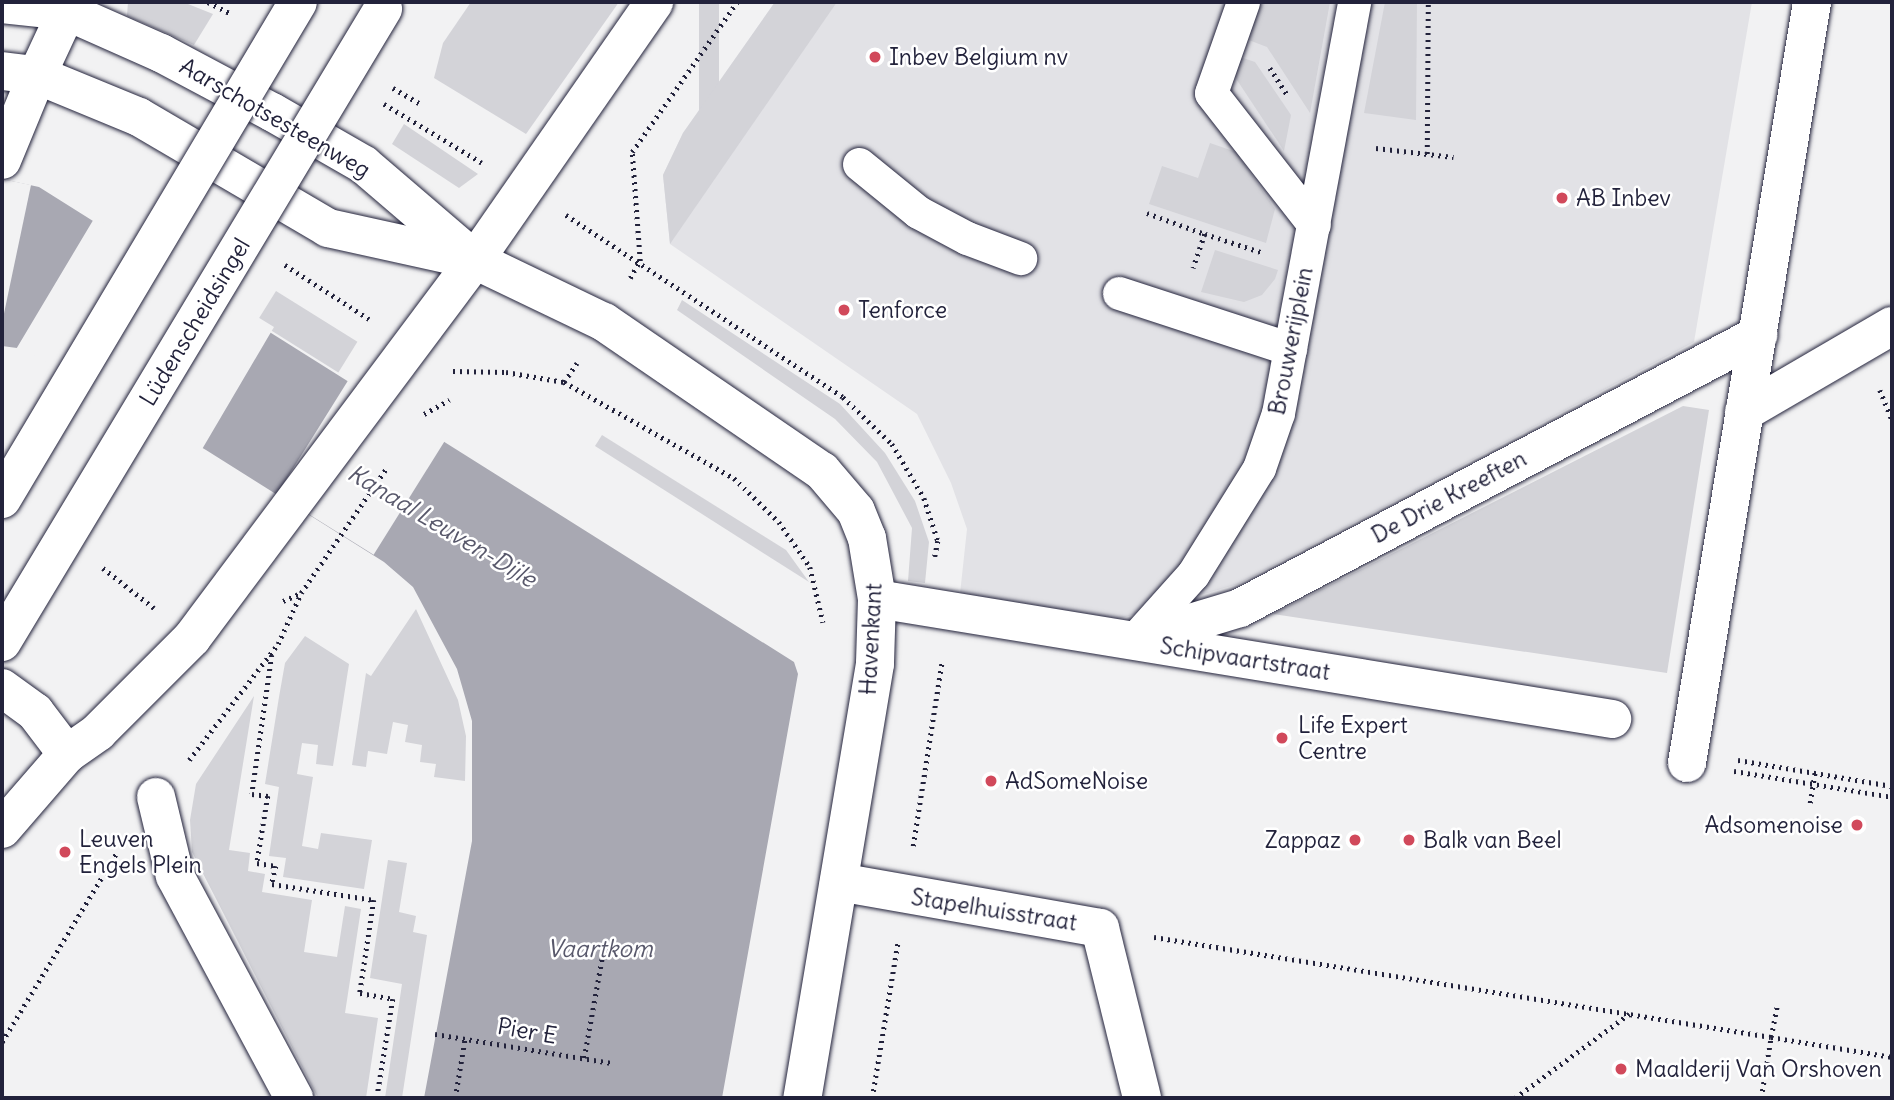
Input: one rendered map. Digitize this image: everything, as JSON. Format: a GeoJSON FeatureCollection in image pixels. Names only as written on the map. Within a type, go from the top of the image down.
{"type":"FeatureCollection","features":[{"type":"Feature","properties":{"kind":"street"},"geometry":{"type":"LineString","coordinates":[[2,499],[298,2]]}},
{"type":"Feature","properties":{"kind":"street"},"geometry":{"type":"LineString","coordinates":[[2,829],[67,754],[98,732],[192,638],[475,260],[654,2]]}},
{"type":"Feature","properties":{"kind":"street"},"geometry":{"type":"LineString","coordinates":[[1687,763],[1812,2]]}},
{"type":"Feature","properties":{"kind":"street","name":"Aarschotsesteenweg"},"geometry":{"type":"LineString","coordinates":[[2,5],[68,6],[162,53],[364,165],[475,260]]}},
{"type":"Feature","properties":{"kind":"street"},"geometry":{"type":"LineString","coordinates":[[2,160],[20,73],[68,6]]}},
{"type":"Feature","properties":{"kind":"street","name":"Lüdenscheidsingel"},"geometry":{"type":"LineString","coordinates":[[2,642],[386,6]]}},
{"type":"Feature","properties":{"kind":"street"},"geometry":{"type":"LineString","coordinates":[[20,73],[139,117],[328,228],[475,260]]}},
{"type":"Feature","properties":{"kind":"street","name":"Havenkant"},"geometry":{"type":"LineString","coordinates":[[475,260],[604,322],[822,471],[856,511],[874,564],[877,599],[875,664],[802,1098]]}},
{"type":"Feature","properties":{"kind":"street"},"geometry":{"type":"LineString","coordinates":[[1744,412],[1892,326]]}},
{"type":"Feature","properties":{"kind":"street","name":"De Drie Kreeften"},"geometry":{"type":"LineString","coordinates":[[1133,641],[1240,608],[1758,335]]}},
{"type":"Feature","properties":{"kind":"street","name":"Schipvaartstraat"},"geometry":{"type":"LineString","coordinates":[[877,599],[1612,719]]}},
{"type":"Feature","properties":{"kind":"street"},"geometry":{"type":"LineString","coordinates":[[2,688],[36,712],[67,754]]}},
{"type":"Feature","properties":{"kind":"street"},"geometry":{"type":"LineString","coordinates":[[156,797],[175,876],[294,1098]]}},
{"type":"Feature","properties":{"kind":"street","name":"Stapelhuisstraat"},"geometry":{"type":"LineString","coordinates":[[839,882],[1100,928],[1142,1098]]}},
{"type":"Feature","properties":{"kind":"lane"},"geometry":{"type":"LineString","coordinates":[[1243,2],[1210,93],[1314,225]]}},
{"type":"Feature","properties":{"kind":"lane","name":"Brouwerijplein"},"geometry":{"type":"LineString","coordinates":[[1133,641],[1193,574],[1259,468],[1278,413],[1354,2]]}},
{"type":"Feature","properties":{"kind":"lane"},"geometry":{"type":"LineString","coordinates":[[859,164],[918,212],[967,238],[1020,258]]}},
{"type":"Feature","properties":{"kind":"lane"},"geometry":{"type":"LineString","coordinates":[[1119,293],[1290,349]]}},
{"type":"Feature","properties":{"kind":"path"},"geometry":{"type":"LineString","coordinates":[[208,2],[230,13]]}},
{"type":"Feature","properties":{"kind":"path"},"geometry":{"type":"LineString","coordinates":[[640,261],[632,152],[737,2]]}},
{"type":"Feature","properties":{"kind":"path"},"geometry":{"type":"LineString","coordinates":[[1427,154],[1428,2]]}},
{"type":"Feature","properties":{"kind":"path"},"geometry":{"type":"LineString","coordinates":[[409,118],[640,261],[843,397],[892,444],[924,498],[938,541],[935,562]]}},
{"type":"Feature","properties":{"kind":"path"},"geometry":{"type":"LineString","coordinates":[[409,346],[450,371],[506,372],[564,382],[734,478],[779,522],[810,567],[825,635]]}},
{"type":"Feature","properties":{"kind":"path"},"geometry":{"type":"LineString","coordinates":[[423,415],[449,400]]}},
{"type":"Feature","properties":{"kind":"path"},"geometry":{"type":"LineString","coordinates":[[302,593],[387,467]]}},
{"type":"Feature","properties":{"kind":"path"},"geometry":{"type":"LineString","coordinates":[[272,651],[252,794],[268,796],[257,863],[276,866],[272,884],[374,900],[360,993],[393,999],[377,1098]]}},
{"type":"Feature","properties":{"kind":"path"},"geometry":{"type":"LineString","coordinates":[[872,1098],[942,657]]}},
{"type":"Feature","properties":{"kind":"path"},"geometry":{"type":"LineString","coordinates":[[1810,803],[1815,772]]}},
{"type":"Feature","properties":{"kind":"path"},"geometry":{"type":"LineString","coordinates":[[1100,928],[1892,1057]]}},
{"type":"Feature","properties":{"kind":"path"},"geometry":{"type":"LineString","coordinates":[[584,1058],[602,958]]}},
{"type":"Feature","properties":{"kind":"path"},"geometry":{"type":"LineString","coordinates":[[1761,1098],[1777,1006]]}},
{"type":"Feature","properties":{"kind":"path"},"geometry":{"type":"LineString","coordinates":[[1515,1098],[1629,1014]]}},
{"type":"Feature","properties":{"kind":"path","name":"Pier E"},"geometry":{"type":"LineString","coordinates":[[435,1034],[612,1063]]}},
{"type":"Feature","properties":{"kind":"path"},"geometry":{"type":"LineString","coordinates":[[455,1098],[465,1038]]}},
{"type":"Feature","properties":{"kind":"shaded area"},"geometry":{"type":"Polygon","coordinates":[[[128,2],[183,2],[213,14],[194,45],[127,16],[128,2]]]}},
{"type":"Feature","properties":{"kind":"shaded area"},"geometry":{"type":"Polygon","coordinates":[[[471,2],[619,2],[526,134],[434,78],[443,43],[471,2]]]}},
{"type":"Feature","properties":{"kind":"shaded area"},"geometry":{"type":"Polygon","coordinates":[[[699,2],[719,2],[719,141],[699,141],[699,2]]]}},
{"type":"Feature","properties":{"kind":"shaded area"},"geometry":{"type":"Polygon","coordinates":[[[775,2],[1752,2],[1694,342],[1238,584],[1098,625],[959,603],[967,529],[951,483],[917,414],[670,244],[663,175],[683,133],[775,2]]]}},
{"type":"Feature","properties":{"kind":"shaded area"},"geometry":{"type":"Polygon","coordinates":[[[775,2],[837,2],[670,244],[663,175],[683,133],[775,2]]]}},
{"type":"Feature","properties":{"kind":"shaded area"},"geometry":{"type":"Polygon","coordinates":[[[1258,2],[1330,2],[1310,113],[1267,47],[1246,39],[1258,2]]]}},
{"type":"Feature","properties":{"kind":"shaded area"},"geometry":{"type":"Polygon","coordinates":[[[1385,2],[1417,2],[1416,120],[1364,113],[1385,2]]]}},
{"type":"Feature","properties":{"kind":"shaded area"},"geometry":{"type":"Polygon","coordinates":[[[1240,57],[1255,62],[1291,115],[1284,151],[1233,74],[1240,57]]]}},
{"type":"Feature","properties":{"kind":"shaded area"},"geometry":{"type":"Polygon","coordinates":[[[404,124],[478,174],[459,188],[392,144],[404,124]]]}},
{"type":"Feature","properties":{"kind":"shaded area"},"geometry":{"type":"Polygon","coordinates":[[[1210,143],[1236,152],[1275,209],[1266,243],[1149,204],[1162,166],[1198,178],[1210,143]]]}},
{"type":"Feature","properties":{"kind":"shaded area"},"geometry":{"type":"Polygon","coordinates":[[[1215,250],[1278,270],[1275,279],[1262,295],[1244,302],[1201,292],[1215,250]]]}},
{"type":"Feature","properties":{"kind":"shaded area"},"geometry":{"type":"Polygon","coordinates":[[[276,291],[357,342],[338,372],[257,322],[276,291]]]}},
{"type":"Feature","properties":{"kind":"shaded area"},"geometry":{"type":"Polygon","coordinates":[[[682,300],[840,404],[885,453],[915,501],[929,542],[925,583],[908,581],[912,528],[877,462],[835,419],[677,310],[682,300]]]}},
{"type":"Feature","properties":{"kind":"shaded area"},"geometry":{"type":"Polygon","coordinates":[[[1683,406],[1709,410],[1667,673],[1273,614],[1683,406]]]}},
{"type":"Feature","properties":{"kind":"shaded area"},"geometry":{"type":"Polygon","coordinates":[[[602,435],[786,550],[809,582],[595,446],[602,435]]]}},
{"type":"Feature","properties":{"kind":"shaded area"},"geometry":{"type":"Polygon","coordinates":[[[416,609],[458,700],[466,736],[465,781],[434,777],[436,764],[420,762],[422,745],[405,742],[408,725],[393,722],[387,754],[368,751],[366,767],[352,765],[366,673],[371,676],[416,609]]]}},
{"type":"Feature","properties":{"kind":"shaded area"},"geometry":{"type":"Polygon","coordinates":[[[305,636],[349,664],[333,766],[316,764],[318,745],[302,743],[297,774],[313,777],[302,846],[318,849],[321,833],[372,840],[364,889],[283,877],[286,858],[269,856],[279,787],[265,784],[279,697],[285,663],[305,636]]]}},
{"type":"Feature","properties":{"kind":"shaded area"},"geometry":{"type":"Polygon","coordinates":[[[254,696],[229,850],[250,853],[248,871],[265,874],[262,892],[312,900],[304,952],[337,957],[345,906],[361,909],[345,1013],[378,1018],[366,1098],[318,1098],[192,852],[190,820],[196,784],[254,696]]]}},
{"type":"Feature","properties":{"kind":"shaded area"},"geometry":{"type":"Polygon","coordinates":[[[388,860],[407,863],[399,912],[416,916],[413,932],[427,935],[402,1098],[385,1098],[402,984],[370,978],[388,860]]]}},
{"type":"Feature","properties":{"kind":"water"},"geometry":{"type":"Polygon","coordinates":[[[2,179],[39,187],[794,662],[798,674],[722,1098],[424,1098],[472,841],[472,721],[457,669],[413,587],[384,562],[206,450],[32,350],[2,346],[2,179]]]}},
{"type":"Feature","properties":{"kind":"pier"},"geometry":{"type":"Polygon","coordinates":[[[2,179],[31,185],[2,323],[2,179]]]}},
{"type":"Feature","properties":{"kind":"pier"},"geometry":{"type":"Polygon","coordinates":[[[95,217],[274,327],[201,451],[31,353],[15,351],[95,217]]]}},
{"type":"Feature","properties":{"kind":"pier"},"geometry":{"type":"Polygon","coordinates":[[[349,379],[446,439],[374,555],[277,494],[349,379]]]}},
{"type":"Feature","properties":{"kind":"place","name":"Inbev Belgium nv"},"geometry":{"type":"Point","coordinates":[875,57]}},
{"type":"Feature","properties":{"kind":"place","name":"AB Inbev"},"geometry":{"type":"Point","coordinates":[1562,198]}},
{"type":"Feature","properties":{"kind":"place","name":"Tenforce"},"geometry":{"type":"Point","coordinates":[844,310]}},
{"type":"Feature","properties":{"kind":"place","name":"Life Expert Centre"},"geometry":{"type":"Point","coordinates":[1282,738]}},
{"type":"Feature","properties":{"kind":"place","name":"AdSomeNoise"},"geometry":{"type":"Point","coordinates":[991,781]}},
{"type":"Feature","properties":{"kind":"place","name":"Adsomenoise"},"geometry":{"type":"Point","coordinates":[1857,825]}},
{"type":"Feature","properties":{"kind":"place","name":"Zappaz"},"geometry":{"type":"Point","coordinates":[1355,840]}},
{"type":"Feature","properties":{"kind":"place","name":"Balk van Beel"},"geometry":{"type":"Point","coordinates":[1409,840]}},
{"type":"Feature","properties":{"kind":"place","name":"Leuven Engels Plein"},"geometry":{"type":"Point","coordinates":[65,852]}},
{"type":"Feature","properties":{"kind":"place","name":"Maalderij Van Orshoven"},"geometry":{"type":"Point","coordinates":[1621,1069]}},
{"type":"Feature","properties":{"kind":"water label","name":"Kanaal Leuven-Dijle"},"geometry":{"type":"Point","coordinates":[442,526]}},
{"type":"Feature","properties":{"kind":"water label","name":"Vaartkom"},"geometry":{"type":"Point","coordinates":[600,949]}}]}
